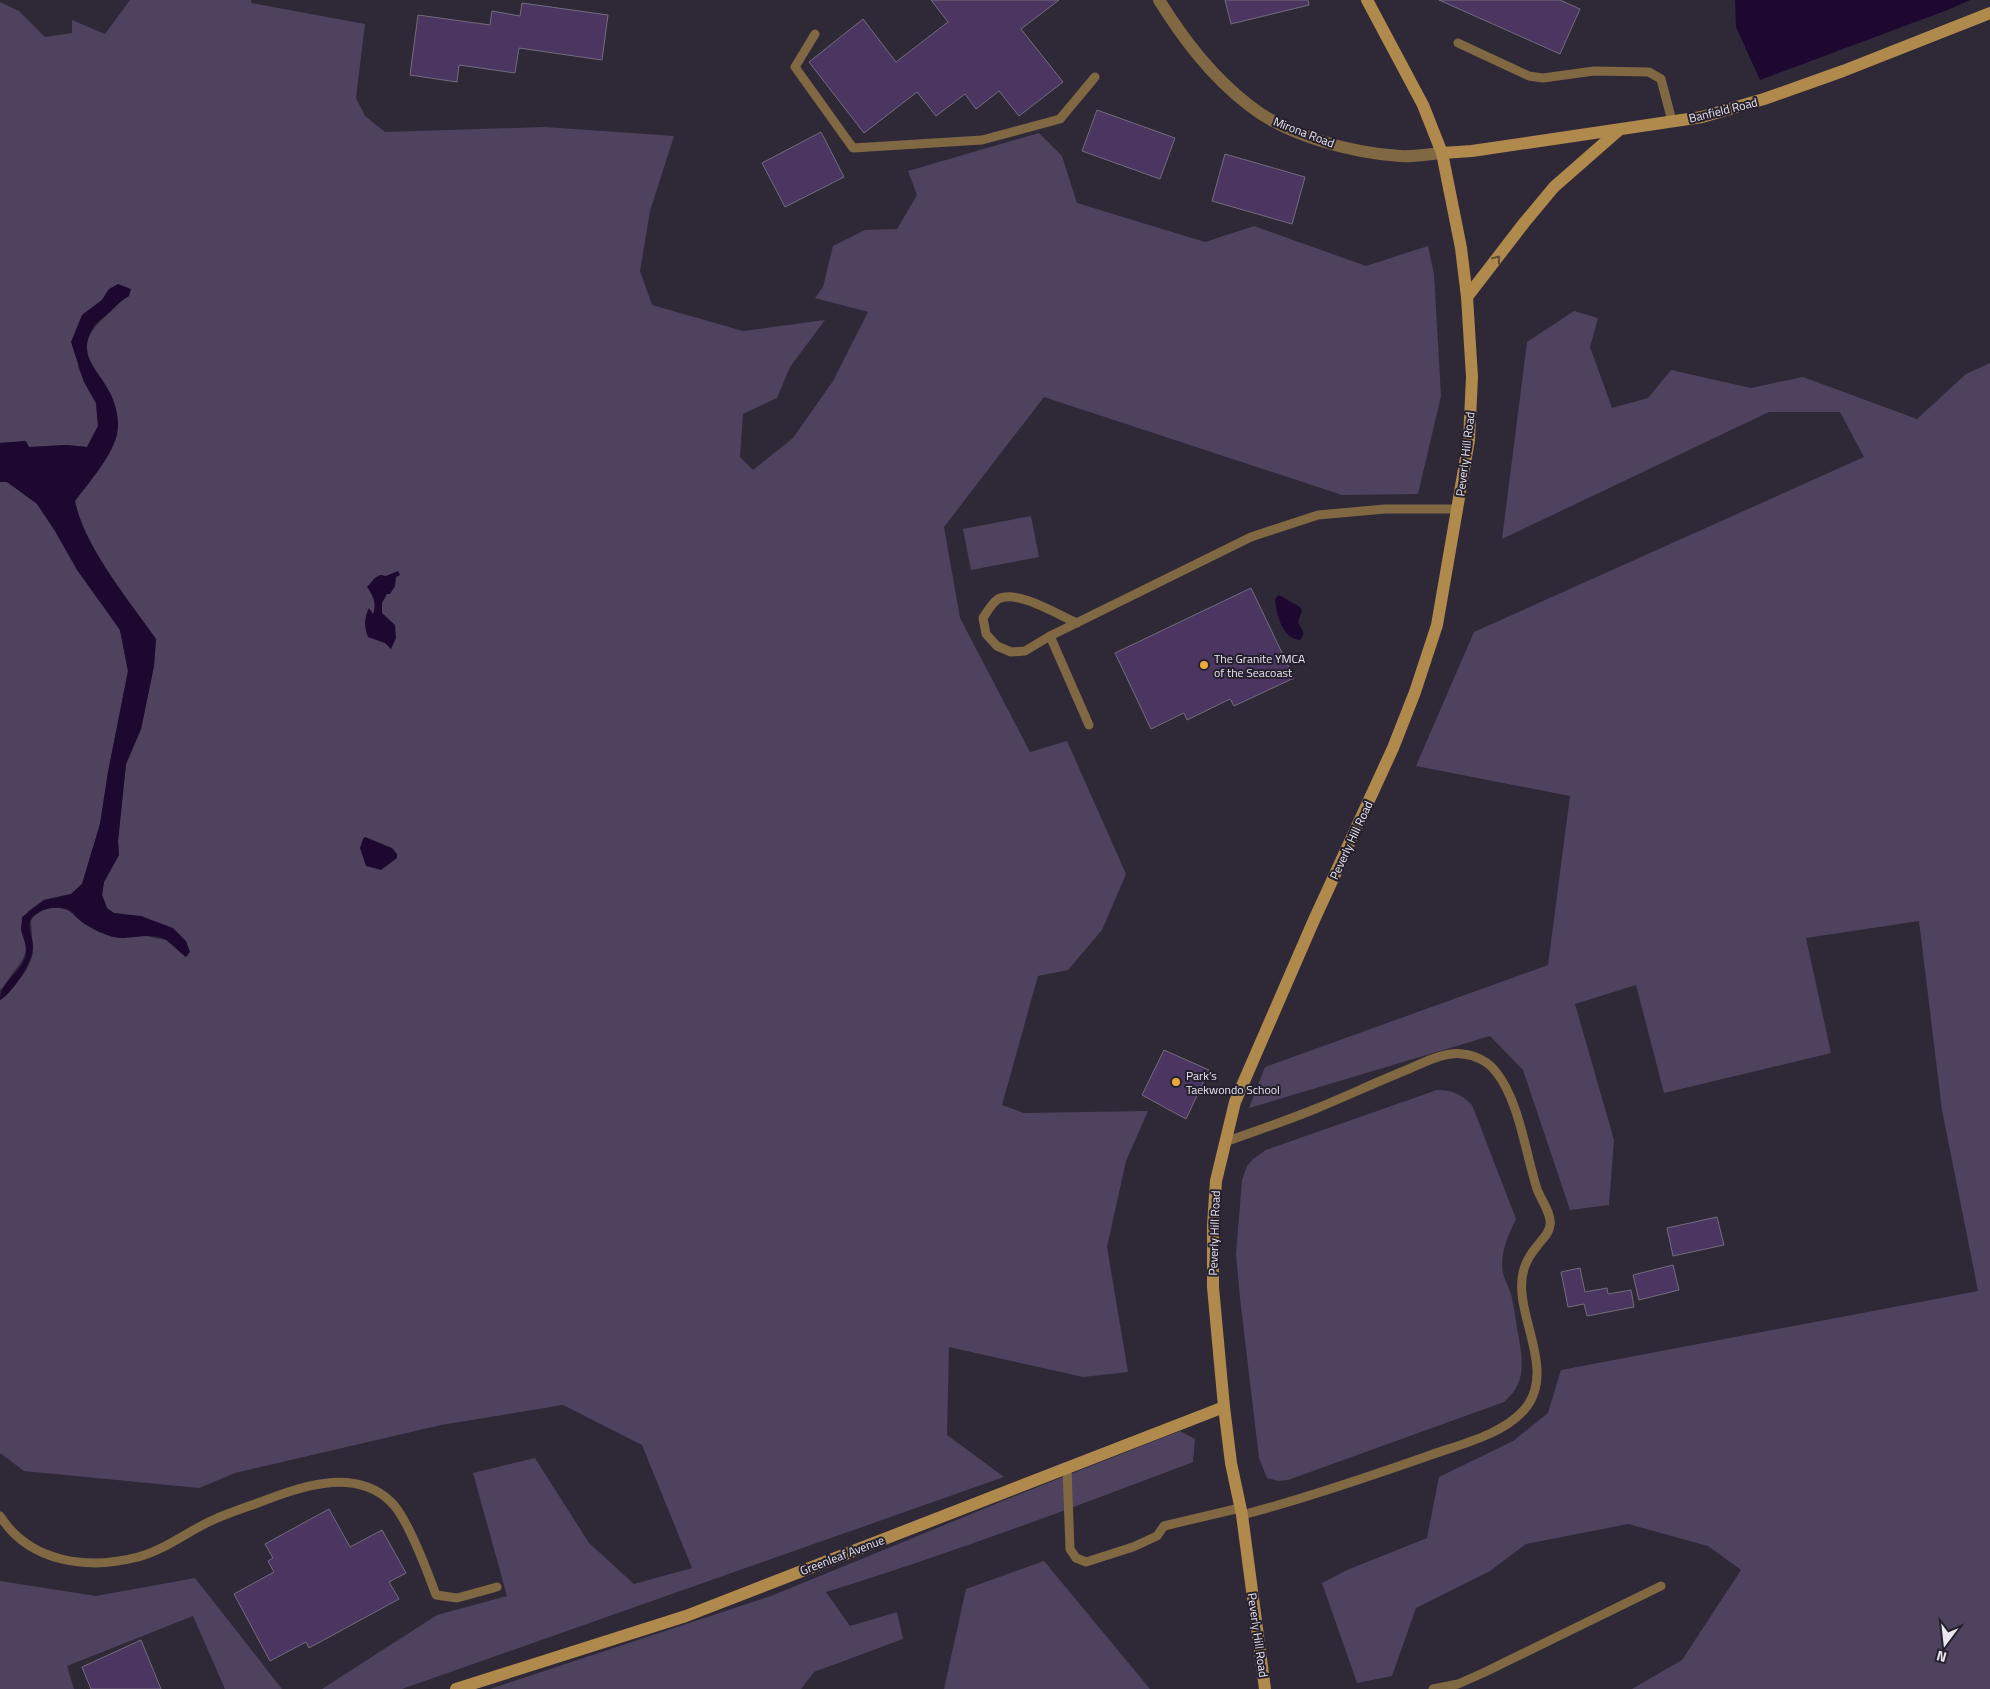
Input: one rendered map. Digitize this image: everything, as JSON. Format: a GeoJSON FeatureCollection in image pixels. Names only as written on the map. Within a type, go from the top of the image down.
{"type":"FeatureCollection","features":[{"type":"Feature","properties":{"kind":"street","name":"Mirona Road"},"geometry":{"type":"LineString","coordinates":[[1159,0],[1176,27],[1207,67],[1251,107],[1282,126],[1329,144],[1366,151],[1401,156],[1442,153]]}},
{"type":"Feature","properties":{"kind":"street","name":"Peverly Hill Road"},"geometry":{"type":"LineString","coordinates":[[1265,1689],[1241,1512],[1231,1463],[1224,1407],[1213,1287],[1213,1225],[1216,1181],[1235,1102],[1267,1026],[1393,748],[1415,692],[1436,625],[1469,440],[1472,377],[1467,297],[1461,248],[1442,153],[1423,105],[1367,0]]}},
{"type":"Feature","properties":{"kind":"street","name":"Banfield Road"},"geometry":{"type":"LineString","coordinates":[[1442,153],[1472,152],[1702,117],[1764,99],[1843,71],[1990,13]]}},
{"type":"Feature","properties":{"kind":"street"},"geometry":{"type":"LineString","coordinates":[[1467,297],[1524,222],[1554,187],[1620,130]]}},
{"type":"Feature","properties":{"kind":"street","name":"Greenleaf Avenue"},"geometry":{"type":"LineString","coordinates":[[456,1689],[686,1616],[1224,1407]]}},
{"type":"Feature","properties":{"kind":"lane"},"geometry":{"type":"LineString","coordinates":[[815,34],[795,67],[853,148],[982,140],[1060,119],[1095,77]]}},
{"type":"Feature","properties":{"kind":"lane"},"geometry":{"type":"LineString","coordinates":[[1458,43],[1529,76],[1543,78],[1594,71],[1649,72],[1661,78],[1672,122]]}},
{"type":"Feature","properties":{"kind":"lane"},"geometry":{"type":"LineString","coordinates":[[1077,623],[1021,598],[1009,596],[997,600],[983,618],[986,634],[997,646],[1011,652],[1024,651],[1050,636],[1077,623],[1251,537],[1318,515],[1385,509],[1458,509]]}},
{"type":"Feature","properties":{"kind":"lane"},"geometry":{"type":"LineString","coordinates":[[1050,636],[1089,725]]}},
{"type":"Feature","properties":{"kind":"lane"},"geometry":{"type":"LineString","coordinates":[[1067,1468],[1070,1549],[1076,1558],[1086,1562],[1133,1547],[1156,1536],[1164,1526],[1296,1501],[1397,1467],[1477,1438],[1515,1419],[1526,1408],[1537,1376],[1537,1359],[1522,1294],[1522,1274],[1528,1258],[1548,1233],[1551,1222],[1538,1192],[1516,1114],[1497,1072],[1488,1063],[1462,1053],[1437,1057],[1313,1110],[1225,1142]]}},
{"type":"Feature","properties":{"kind":"lane"},"geometry":{"type":"LineString","coordinates":[[0,1516],[7,1527],[38,1552],[57,1559],[97,1563],[138,1557],[158,1549],[213,1520],[292,1490],[333,1482],[354,1483],[375,1489],[392,1502],[403,1519],[436,1595],[457,1598],[497,1587]]}},
{"type":"Feature","properties":{"kind":"lane"},"geometry":{"type":"LineString","coordinates":[[1433,1689],[1458,1684],[1483,1673],[1661,1586]]}},
{"type":"Feature","properties":{"kind":"shaded area"},"geometry":{"type":"Polygon","coordinates":[[[130,0],[251,0],[251,3],[365,24],[356,98],[365,116],[385,132],[545,127],[674,136],[650,211],[640,271],[652,305],[743,331],[825,320],[790,367],[777,398],[743,414],[740,457],[753,470],[793,438],[833,381],[868,312],[815,298],[823,287],[833,246],[865,230],[897,229],[917,195],[908,171],[1039,133],[1062,156],[1077,203],[1205,242],[1254,226],[1366,266],[1428,246],[1434,274],[1441,396],[1418,494],[1342,495],[1044,397],[944,527],[960,618],[1030,752],[1067,741],[1126,874],[1102,930],[1068,970],[1038,976],[1002,1105],[1024,1113],[1148,1111],[1126,1161],[1107,1247],[1128,1372],[1083,1377],[949,1347],[947,1435],[1004,1477],[402,1689],[322,1689],[437,1615],[507,1596],[473,1473],[535,1458],[589,1543],[634,1584],[692,1568],[642,1445],[563,1405],[441,1425],[235,1473],[199,1488],[24,1471],[0,1453],[0,1000],[6,996],[26,971],[31,960],[33,953],[31,921],[33,917],[43,910],[52,907],[72,911],[85,924],[166,940],[182,954],[190,952],[125,916],[114,913],[107,908],[102,895],[104,882],[119,855],[118,841],[126,764],[141,729],[154,666],[156,639],[97,554],[87,536],[75,500],[101,463],[115,439],[118,427],[116,411],[109,391],[88,354],[89,336],[95,327],[129,296],[109,289],[102,300],[82,315],[78,367],[96,403],[98,426],[87,447],[67,445],[29,447],[25,441],[0,443],[0,2],[19,11],[45,37],[72,33],[72,20],[105,34],[130,0]]]}},
{"type":"Feature","properties":{"kind":"shaded area"},"geometry":{"type":"Polygon","coordinates":[[[1735,0],[1970,0],[1760,80],[1736,27],[1735,0]]]}},
{"type":"Feature","properties":{"kind":"shaded area"},"geometry":{"type":"Polygon","coordinates":[[[118,284],[131,289],[129,296],[95,324],[88,338],[87,347],[91,363],[110,393],[114,403],[118,418],[118,429],[111,451],[75,501],[87,536],[97,554],[156,639],[154,666],[141,729],[126,764],[118,841],[119,855],[104,882],[102,895],[107,908],[114,913],[141,916],[173,928],[186,941],[190,952],[186,957],[169,942],[159,937],[120,938],[110,936],[88,926],[68,910],[50,908],[40,911],[30,921],[33,947],[30,960],[16,984],[0,1000],[3,988],[25,957],[26,946],[21,929],[22,917],[44,900],[71,894],[82,884],[100,824],[128,671],[120,630],[77,570],[37,504],[7,482],[0,482],[0,443],[26,441],[29,447],[67,445],[87,447],[98,426],[96,403],[84,382],[71,342],[82,315],[102,300],[109,289],[118,284]]]}},
{"type":"Feature","properties":{"kind":"shaded area"},"geometry":{"type":"Polygon","coordinates":[[[1574,311],[1598,318],[1590,347],[1612,408],[1648,398],[1671,370],[1751,388],[1803,377],[1917,419],[1966,374],[1990,363],[1990,1689],[1632,1689],[1682,1660],[1741,1570],[1708,1546],[1628,1524],[1526,1544],[1490,1571],[1416,1608],[1392,1676],[1357,1683],[1322,1583],[1347,1570],[1427,1538],[1439,1477],[1513,1441],[1548,1413],[1561,1370],[1978,1291],[1942,1110],[1919,921],[1806,938],[1831,1053],[1664,1093],[1636,985],[1575,1004],[1614,1140],[1609,1205],[1570,1210],[1523,1070],[1490,1036],[1249,1108],[1265,1067],[1548,965],[1570,796],[1416,766],[1474,632],[1864,457],[1840,412],[1769,412],[1502,539],[1527,342],[1574,311]]]}},
{"type":"Feature","properties":{"kind":"shaded area"},"geometry":{"type":"Polygon","coordinates":[[[0,482],[7,482],[37,503],[120,630],[128,671],[100,824],[82,884],[71,894],[44,900],[28,911],[21,930],[26,943],[25,954],[0,990],[0,482]]]}},
{"type":"Feature","properties":{"kind":"shaded area"},"geometry":{"type":"Polygon","coordinates":[[[1031,516],[1039,557],[971,570],[963,529],[1031,516]]]}},
{"type":"Feature","properties":{"kind":"shaded area"},"geometry":{"type":"Polygon","coordinates":[[[398,571],[400,575],[396,577],[395,586],[382,603],[382,613],[395,625],[396,638],[391,649],[385,643],[368,637],[365,619],[369,608],[373,614],[375,607],[373,596],[367,587],[380,575],[386,576],[398,571]]]}},
{"type":"Feature","properties":{"kind":"shaded area"},"geometry":{"type":"Polygon","coordinates":[[[1279,595],[1300,607],[1302,611],[1298,622],[1303,631],[1300,640],[1294,639],[1289,635],[1281,624],[1275,599],[1279,595]]]}},
{"type":"Feature","properties":{"kind":"shaded area"},"geometry":{"type":"Polygon","coordinates":[[[365,837],[392,848],[397,854],[397,858],[381,870],[366,866],[360,848],[365,837]]]}},
{"type":"Feature","properties":{"kind":"shaded area"},"geometry":{"type":"Polygon","coordinates":[[[1437,1090],[1456,1093],[1472,1105],[1516,1219],[1508,1235],[1502,1259],[1502,1269],[1512,1298],[1521,1349],[1522,1368],[1517,1386],[1504,1402],[1288,1480],[1278,1481],[1267,1478],[1259,1458],[1236,1254],[1242,1180],[1247,1166],[1266,1150],[1437,1090]]]}},
{"type":"Feature","properties":{"kind":"shaded area"},"geometry":{"type":"Polygon","coordinates":[[[1180,1431],[1195,1439],[1193,1462],[965,1546],[826,1592],[850,1626],[897,1612],[903,1639],[814,1672],[801,1689],[490,1689],[771,1596],[1180,1431]]]}},
{"type":"Feature","properties":{"kind":"shaded area"},"geometry":{"type":"Polygon","coordinates":[[[1044,1561],[1150,1689],[944,1689],[966,1589],[1044,1561]]]}},
{"type":"Feature","properties":{"kind":"shaded area"},"geometry":{"type":"Polygon","coordinates":[[[195,1578],[282,1689],[225,1689],[193,1616],[67,1666],[74,1689],[0,1689],[0,1581],[96,1596],[195,1578]]]}},
{"type":"Feature","properties":{"kind":"building"},"geometry":{"type":"Polygon","coordinates":[[[931,0],[1059,0],[1021,29],[1063,82],[1019,116],[999,91],[976,109],[965,94],[936,116],[917,92],[864,133],[809,62],[863,19],[896,62],[948,22],[931,0]]]}},
{"type":"Feature","properties":{"kind":"building"},"geometry":{"type":"Polygon","coordinates":[[[1225,0],[1308,0],[1309,5],[1231,24],[1225,0]]]}},
{"type":"Feature","properties":{"kind":"building"},"geometry":{"type":"Polygon","coordinates":[[[1439,0],[1560,0],[1580,9],[1560,54],[1439,0]]]}},
{"type":"Feature","properties":{"kind":"building"},"geometry":{"type":"Polygon","coordinates":[[[522,3],[608,15],[602,60],[519,48],[515,73],[459,65],[457,82],[410,75],[418,15],[490,25],[492,11],[520,16],[522,3]]]}},
{"type":"Feature","properties":{"kind":"building"},"geometry":{"type":"Polygon","coordinates":[[[1097,110],[1175,138],[1160,179],[1082,151],[1097,110]]]}},
{"type":"Feature","properties":{"kind":"building"},"geometry":{"type":"Polygon","coordinates":[[[821,132],[844,177],[785,207],[762,163],[821,132]]]}},
{"type":"Feature","properties":{"kind":"building"},"geometry":{"type":"Polygon","coordinates":[[[1225,154],[1305,177],[1292,224],[1212,201],[1225,154]]]}},
{"type":"Feature","properties":{"kind":"building","name":"The Granite YMCA of the Seacoast"},"geometry":{"type":"Polygon","coordinates":[[[1251,588],[1294,678],[1234,706],[1230,699],[1187,720],[1184,713],[1151,729],[1115,653],[1251,588]]]}},
{"type":"Feature","properties":{"kind":"building","name":"Park’s Taekwondo School"},"geometry":{"type":"Polygon","coordinates":[[[1164,1050],[1209,1070],[1186,1119],[1142,1095],[1164,1050]]]}},
{"type":"Feature","properties":{"kind":"building"},"geometry":{"type":"Polygon","coordinates":[[[1717,1217],[1724,1245],[1673,1256],[1667,1228],[1717,1217]]]}},
{"type":"Feature","properties":{"kind":"building"},"geometry":{"type":"Polygon","coordinates":[[[1673,1265],[1679,1290],[1639,1300],[1633,1275],[1673,1265]]]}},
{"type":"Feature","properties":{"kind":"building"},"geometry":{"type":"Polygon","coordinates":[[[1580,1268],[1585,1292],[1607,1288],[1608,1294],[1631,1290],[1634,1307],[1587,1316],[1584,1304],[1568,1307],[1561,1272],[1580,1268]]]}},
{"type":"Feature","properties":{"kind":"building"},"geometry":{"type":"Polygon","coordinates":[[[329,1509],[350,1547],[382,1530],[406,1573],[389,1582],[399,1599],[309,1648],[306,1642],[270,1661],[234,1594],[274,1572],[268,1561],[273,1558],[265,1544],[329,1509]]]}},
{"type":"Feature","properties":{"kind":"building"},"geometry":{"type":"Polygon","coordinates":[[[141,1640],[161,1689],[91,1689],[82,1667],[141,1640]]]}},
{"type":"Feature","properties":{"kind":"place","name":"The Granite YMCA of the Seacoast"},"geometry":{"type":"Point","coordinates":[1204,665]}},
{"type":"Feature","properties":{"kind":"place","name":"Park’s Taekwondo School"},"geometry":{"type":"Point","coordinates":[1176,1082]}}]}
